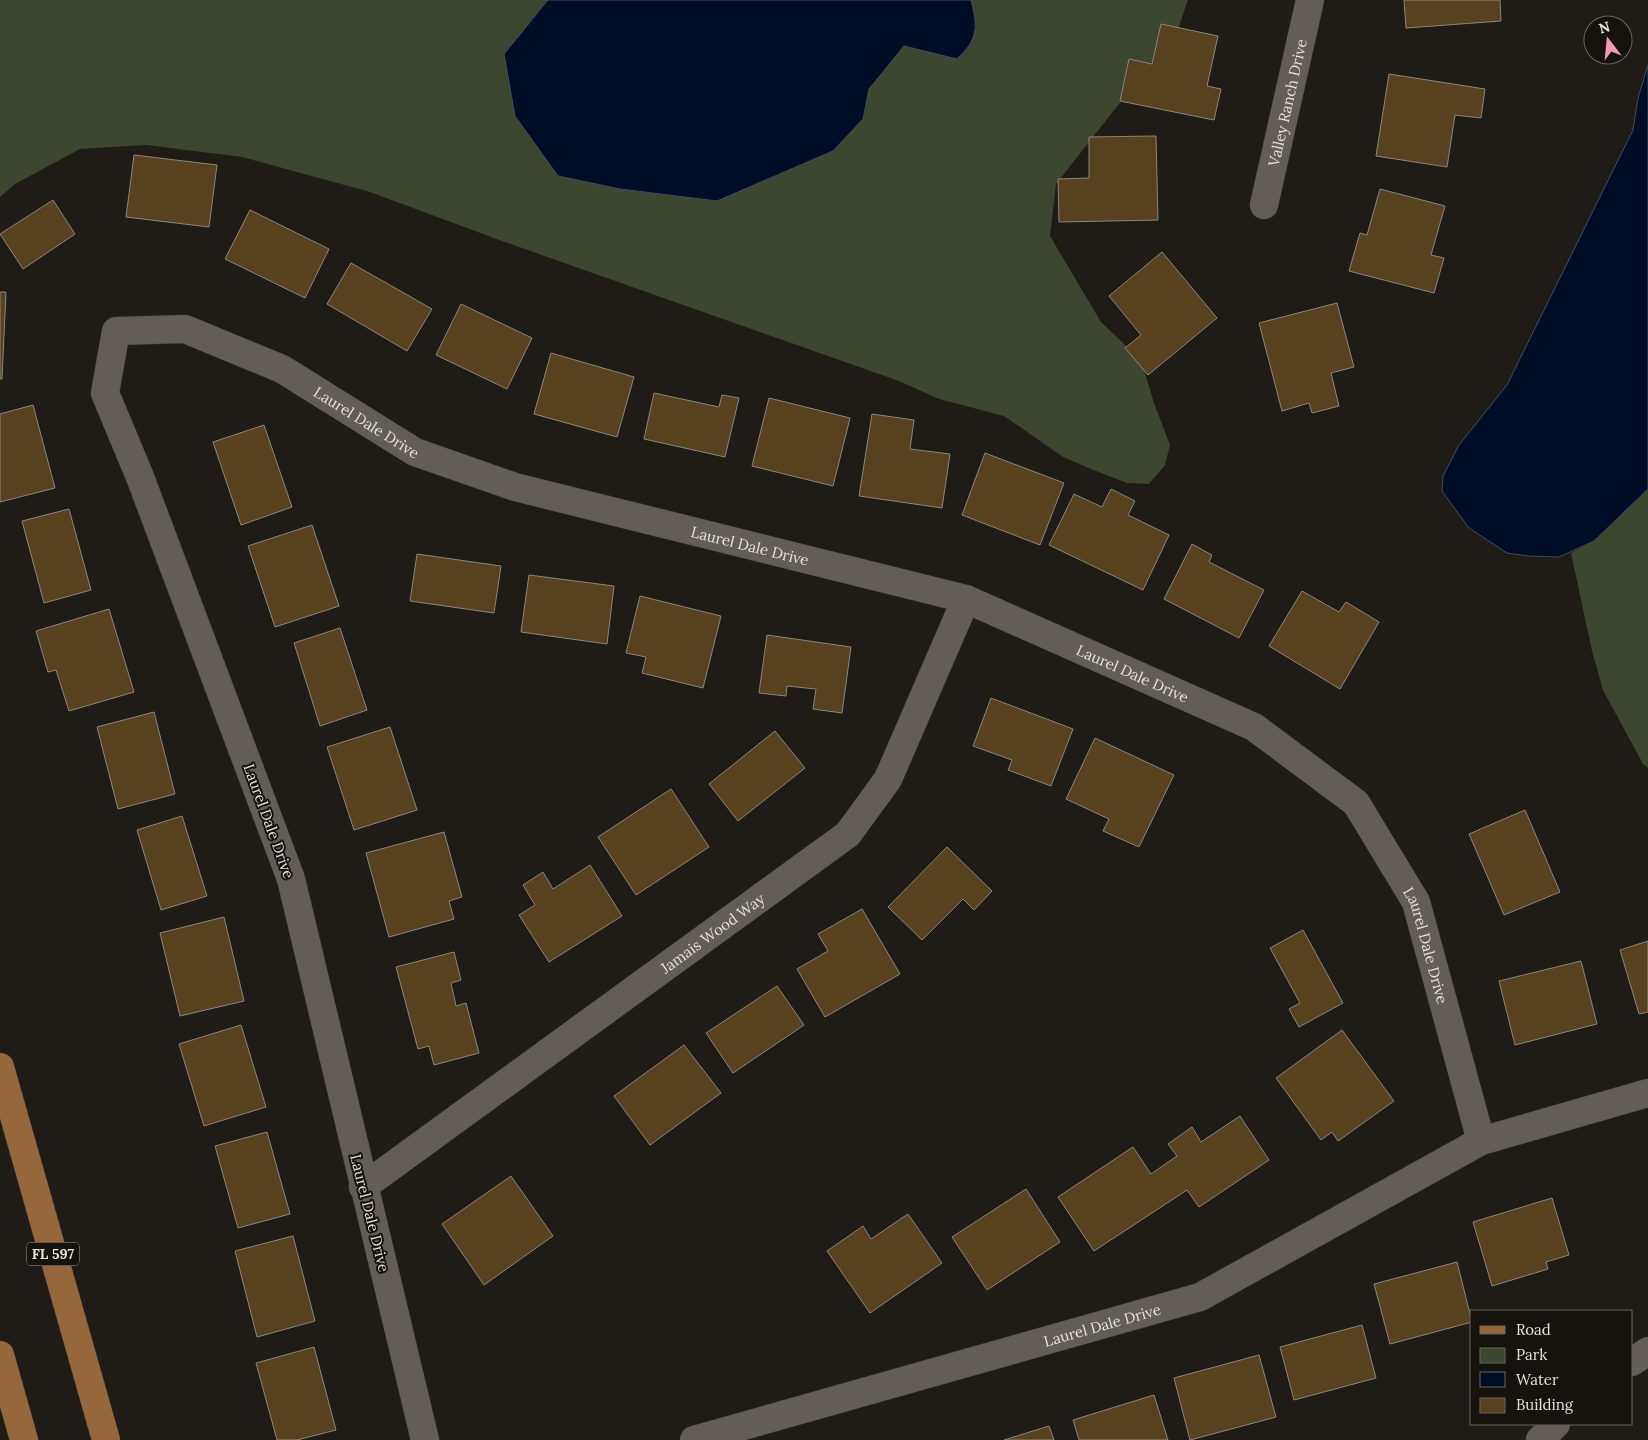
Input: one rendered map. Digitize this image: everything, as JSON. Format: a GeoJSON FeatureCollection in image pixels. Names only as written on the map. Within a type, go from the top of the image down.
{"type":"FeatureCollection","features":[{"type":"Feature","properties":{"kind":"main road","name":"FL 597"},"geometry":{"type":"LineString","coordinates":[[0,1067],[106,1440]]}},
{"type":"Feature","properties":{"kind":"main road"},"geometry":{"type":"LineString","coordinates":[[0,1355],[24,1440]]}},
{"type":"Feature","properties":{"kind":"street","name":"Valley Ranch Drive"},"geometry":{"type":"LineString","coordinates":[[1264,205],[1310,0]]}},
{"type":"Feature","properties":{"kind":"street","name":"Laurel Dale Drive"},"geometry":{"type":"LineString","coordinates":[[425,1440],[363,1187],[291,879],[140,477],[105,393],[116,331],[185,329],[282,369],[415,452],[514,487],[966,599],[1254,727],[1356,803],[1416,902],[1481,1141]]}},
{"type":"Feature","properties":{"kind":"street","name":"Jamais Wood Way"},"geometry":{"type":"LineString","coordinates":[[363,1187],[848,834],[888,779],[966,599]]}},
{"type":"Feature","properties":{"kind":"street","name":"Laurel Dale Drive"},"geometry":{"type":"LineString","coordinates":[[694,1440],[1200,1298],[1481,1141],[1648,1093]]}},
{"type":"Feature","properties":{"kind":"street"},"geometry":{"type":"LineString","coordinates":[[1633,1361],[1648,1351]]}},
{"type":"Feature","properties":{"kind":"street"},"geometry":{"type":"LineString","coordinates":[[1540,1440],[1555,1425]]}},
{"type":"Feature","properties":{"kind":"green space"},"geometry":{"type":"Polygon","coordinates":[[[0,0],[548,0],[529,22],[863,119],[869,89],[904,46],[976,29],[971,0],[1188,0],[1178,29],[1056,184],[1050,236],[1101,322],[1141,360],[1154,403],[1170,445],[1165,465],[1149,484],[1127,483],[1063,457],[1004,416],[939,399],[899,381],[502,241],[370,192],[242,157],[146,145],[80,149],[15,184],[0,197],[0,0]]]}},
{"type":"Feature","properties":{"kind":"green space"},"geometry":{"type":"Polygon","coordinates":[[[1648,489],[1648,768],[1643,764],[1603,690],[1592,651],[1571,553],[1594,541],[1648,489]]]}},
{"type":"Feature","properties":{"kind":"water"},"geometry":{"type":"Polygon","coordinates":[[[548,0],[971,0],[975,25],[973,39],[957,59],[904,46],[869,89],[863,119],[833,151],[717,201],[620,189],[558,176],[515,116],[504,54],[548,0]]]}},
{"type":"Feature","properties":{"kind":"water"},"geometry":{"type":"Polygon","coordinates":[[[1648,65],[1648,489],[1594,541],[1559,557],[1507,553],[1469,528],[1442,491],[1443,476],[1459,445],[1507,385],[1633,130],[1638,98],[1648,65]]]}},
{"type":"Feature","properties":{"kind":"building"},"geometry":{"type":"Polygon","coordinates":[[[1404,0],[1500,0],[1501,21],[1406,28],[1404,0]]]}},
{"type":"Feature","properties":{"kind":"building"},"geometry":{"type":"Polygon","coordinates":[[[1161,24],[1218,36],[1207,86],[1221,89],[1214,120],[1120,101],[1129,59],[1152,64],[1161,24]]]}},
{"type":"Feature","properties":{"kind":"building"},"geometry":{"type":"Polygon","coordinates":[[[1389,74],[1485,89],[1481,118],[1455,115],[1447,167],[1376,156],[1389,74]]]}},
{"type":"Feature","properties":{"kind":"building"},"geometry":{"type":"Polygon","coordinates":[[[1156,136],[1158,220],[1059,222],[1058,179],[1089,178],[1089,137],[1156,136]]]}},
{"type":"Feature","properties":{"kind":"building"},"geometry":{"type":"Polygon","coordinates":[[[134,155],[217,165],[209,227],[126,217],[134,155]]]}},
{"type":"Feature","properties":{"kind":"building"},"geometry":{"type":"Polygon","coordinates":[[[1380,189],[1445,206],[1431,255],[1444,258],[1434,293],[1349,271],[1360,233],[1367,235],[1380,189]]]}},
{"type":"Feature","properties":{"kind":"building"},"geometry":{"type":"Polygon","coordinates":[[[53,200],[75,234],[23,269],[0,234],[53,200]]]}},
{"type":"Feature","properties":{"kind":"building"},"geometry":{"type":"Polygon","coordinates":[[[250,210],[329,249],[305,298],[225,259],[250,210]]]}},
{"type":"Feature","properties":{"kind":"building"},"geometry":{"type":"Polygon","coordinates":[[[1162,252],[1217,318],[1148,375],[1125,348],[1141,335],[1109,296],[1162,252]]]}},
{"type":"Feature","properties":{"kind":"building"},"geometry":{"type":"Polygon","coordinates":[[[351,263],[432,309],[407,351],[327,304],[351,263]]]}},
{"type":"Feature","properties":{"kind":"building"},"geometry":{"type":"Polygon","coordinates":[[[0,292],[6,292],[2,379],[0,379],[0,292]]]}},
{"type":"Feature","properties":{"kind":"building"},"geometry":{"type":"Polygon","coordinates":[[[1337,303],[1354,367],[1331,373],[1339,406],[1312,413],[1309,403],[1282,411],[1259,323],[1337,303]]]}},
{"type":"Feature","properties":{"kind":"building"},"geometry":{"type":"Polygon","coordinates":[[[461,304],[532,338],[507,389],[436,355],[461,304]]]}},
{"type":"Feature","properties":{"kind":"building"},"geometry":{"type":"Polygon","coordinates":[[[551,353],[634,377],[617,437],[534,414],[551,353]]]}},
{"type":"Feature","properties":{"kind":"building"},"geometry":{"type":"Polygon","coordinates":[[[654,393],[719,407],[722,395],[739,398],[725,457],[644,439],[654,393]]]}},
{"type":"Feature","properties":{"kind":"building"},"geometry":{"type":"Polygon","coordinates":[[[769,398],[850,418],[833,486],[752,466],[769,398]]]}},
{"type":"Feature","properties":{"kind":"building"},"geometry":{"type":"Polygon","coordinates":[[[33,405],[55,488],[0,502],[0,414],[33,405]]]}},
{"type":"Feature","properties":{"kind":"building"},"geometry":{"type":"Polygon","coordinates":[[[872,414],[914,420],[910,449],[950,454],[942,508],[859,496],[872,414]]]}},
{"type":"Feature","properties":{"kind":"building"},"geometry":{"type":"Polygon","coordinates":[[[264,425],[292,507],[241,525],[213,442],[264,425]]]}},
{"type":"Feature","properties":{"kind":"building"},"geometry":{"type":"Polygon","coordinates":[[[985,453],[1064,483],[1040,545],[962,515],[985,453]]]}},
{"type":"Feature","properties":{"kind":"building"},"geometry":{"type":"Polygon","coordinates":[[[1111,489],[1135,501],[1128,515],[1169,535],[1143,590],[1049,545],[1074,494],[1102,507],[1111,489]]]}},
{"type":"Feature","properties":{"kind":"building"},"geometry":{"type":"Polygon","coordinates":[[[69,509],[91,590],[44,603],[22,521],[69,509]]]}},
{"type":"Feature","properties":{"kind":"building"},"geometry":{"type":"Polygon","coordinates":[[[312,525],[339,606],[275,627],[248,546],[312,525]]]}},
{"type":"Feature","properties":{"kind":"building"},"geometry":{"type":"Polygon","coordinates":[[[1192,544],[1212,555],[1209,562],[1264,590],[1239,638],[1164,599],[1192,544]]]}},
{"type":"Feature","properties":{"kind":"building"},"geometry":{"type":"Polygon","coordinates":[[[417,554],[501,566],[494,613],[410,601],[417,554]]]}},
{"type":"Feature","properties":{"kind":"building"},"geometry":{"type":"Polygon","coordinates":[[[529,575],[614,586],[607,644],[521,632],[529,575]]]}},
{"type":"Feature","properties":{"kind":"building"},"geometry":{"type":"Polygon","coordinates":[[[1302,591],[1339,612],[1346,602],[1379,622],[1340,689],[1269,646],[1302,591]]]}},
{"type":"Feature","properties":{"kind":"building"},"geometry":{"type":"Polygon","coordinates":[[[640,596],[721,616],[703,688],[642,673],[646,657],[626,653],[640,596]]]}},
{"type":"Feature","properties":{"kind":"building"},"geometry":{"type":"Polygon","coordinates":[[[109,609],[134,692],[69,711],[56,670],[48,672],[36,631],[109,609]]]}},
{"type":"Feature","properties":{"kind":"building"},"geometry":{"type":"Polygon","coordinates":[[[340,628],[367,710],[320,726],[294,643],[340,628]]]}},
{"type":"Feature","properties":{"kind":"building"},"geometry":{"type":"Polygon","coordinates":[[[767,635],[851,647],[842,713],[813,709],[816,689],[787,686],[786,696],[759,693],[767,635]]]}},
{"type":"Feature","properties":{"kind":"building"},"geometry":{"type":"Polygon","coordinates":[[[991,698],[1073,729],[1051,786],[1008,770],[1012,760],[973,746],[991,698]]]}},
{"type":"Feature","properties":{"kind":"building"},"geometry":{"type":"Polygon","coordinates":[[[154,712],[175,794],[118,809],[97,727],[154,712]]]}},
{"type":"Feature","properties":{"kind":"building"},"geometry":{"type":"Polygon","coordinates":[[[390,727],[417,810],[354,830],[327,747],[390,727]]]}},
{"type":"Feature","properties":{"kind":"building"},"geometry":{"type":"Polygon","coordinates":[[[775,731],[805,768],[738,821],[709,784],[775,731]]]}},
{"type":"Feature","properties":{"kind":"building"},"geometry":{"type":"Polygon","coordinates":[[[1095,738],[1174,775],[1139,847],[1103,831],[1109,819],[1066,799],[1095,738]]]}},
{"type":"Feature","properties":{"kind":"building"},"geometry":{"type":"Polygon","coordinates":[[[671,789],[709,847],[636,895],[598,837],[671,789]]]}},
{"type":"Feature","properties":{"kind":"building"},"geometry":{"type":"Polygon","coordinates":[[[1525,810],[1560,892],[1504,915],[1469,834],[1525,810]]]}},
{"type":"Feature","properties":{"kind":"building"},"geometry":{"type":"Polygon","coordinates":[[[182,816],[207,896],[161,910],[137,830],[182,816]]]}},
{"type":"Feature","properties":{"kind":"building"},"geometry":{"type":"Polygon","coordinates":[[[444,832],[462,897],[449,901],[454,919],[389,937],[366,853],[444,832]]]}},
{"type":"Feature","properties":{"kind":"building"},"geometry":{"type":"Polygon","coordinates":[[[947,847],[992,891],[974,910],[963,899],[922,940],[888,907],[947,847]]]}},
{"type":"Feature","properties":{"kind":"building"},"geometry":{"type":"Polygon","coordinates":[[[590,865],[622,916],[549,962],[519,915],[535,905],[523,885],[543,872],[553,889],[590,865]]]}},
{"type":"Feature","properties":{"kind":"building"},"geometry":{"type":"Polygon","coordinates":[[[862,909],[900,974],[825,1017],[797,969],[828,951],[818,934],[862,909]]]}},
{"type":"Feature","properties":{"kind":"building"},"geometry":{"type":"Polygon","coordinates":[[[224,917],[244,1001],[180,1016],[160,933],[224,917]]]}},
{"type":"Feature","properties":{"kind":"building"},"geometry":{"type":"Polygon","coordinates":[[[1303,930],[1343,1003],[1299,1027],[1289,1009],[1300,1003],[1270,948],[1303,930]]]}},
{"type":"Feature","properties":{"kind":"building"},"geometry":{"type":"Polygon","coordinates":[[[1648,941],[1648,1012],[1639,1014],[1620,950],[1648,941]]]}},
{"type":"Feature","properties":{"kind":"building"},"geometry":{"type":"Polygon","coordinates":[[[454,952],[461,980],[451,983],[456,1006],[466,1003],[479,1053],[434,1065],[429,1046],[418,1049],[396,967],[454,952]]]}},
{"type":"Feature","properties":{"kind":"building"},"geometry":{"type":"Polygon","coordinates":[[[1581,961],[1597,1024],[1515,1045],[1499,981],[1581,961]]]}},
{"type":"Feature","properties":{"kind":"building"},"geometry":{"type":"Polygon","coordinates":[[[777,986],[804,1025],[733,1073],[706,1033],[777,986]]]}},
{"type":"Feature","properties":{"kind":"building"},"geometry":{"type":"Polygon","coordinates":[[[241,1025],[266,1107],[204,1126],[179,1044],[241,1025]]]}},
{"type":"Feature","properties":{"kind":"building"},"geometry":{"type":"Polygon","coordinates":[[[1342,1030],[1394,1101],[1338,1141],[1332,1132],[1321,1140],[1276,1078],[1342,1030]]]}},
{"type":"Feature","properties":{"kind":"building"},"geometry":{"type":"Polygon","coordinates":[[[684,1045],[721,1093],[650,1145],[614,1096],[684,1045]]]}},
{"type":"Feature","properties":{"kind":"building"},"geometry":{"type":"Polygon","coordinates":[[[1240,1116],[1269,1160],[1199,1207],[1187,1190],[1094,1251],[1058,1197],[1133,1147],[1151,1174],[1177,1156],[1168,1144],[1192,1127],[1201,1142],[1240,1116]]]}},
{"type":"Feature","properties":{"kind":"building"},"geometry":{"type":"Polygon","coordinates":[[[267,1132],[290,1214],[238,1228],[215,1146],[267,1132]]]}},
{"type":"Feature","properties":{"kind":"building"},"geometry":{"type":"Polygon","coordinates":[[[511,1176],[553,1236],[484,1285],[442,1224],[511,1176]]]}},
{"type":"Feature","properties":{"kind":"building"},"geometry":{"type":"Polygon","coordinates":[[[1026,1189],[1060,1242],[987,1290],[952,1237],[1026,1189]]]}},
{"type":"Feature","properties":{"kind":"building"},"geometry":{"type":"Polygon","coordinates":[[[1552,1198],[1569,1255],[1546,1262],[1548,1269],[1492,1286],[1473,1222],[1552,1198]]]}},
{"type":"Feature","properties":{"kind":"building"},"geometry":{"type":"Polygon","coordinates":[[[908,1214],[942,1263],[870,1313],[827,1251],[863,1226],[871,1239],[908,1214]]]}},
{"type":"Feature","properties":{"kind":"building"},"geometry":{"type":"Polygon","coordinates":[[[293,1236],[315,1321],[257,1337],[235,1251],[293,1236]]]}},
{"type":"Feature","properties":{"kind":"building"},"geometry":{"type":"Polygon","coordinates":[[[1457,1262],[1470,1314],[1470,1323],[1390,1344],[1374,1284],[1457,1262]]]}},
{"type":"Feature","properties":{"kind":"building"},"geometry":{"type":"Polygon","coordinates":[[[1362,1325],[1376,1378],[1294,1400],[1280,1347],[1362,1325]]]}},
{"type":"Feature","properties":{"kind":"building"},"geometry":{"type":"Polygon","coordinates":[[[314,1347],[336,1430],[297,1440],[277,1440],[256,1363],[314,1347]]]}},
{"type":"Feature","properties":{"kind":"building"},"geometry":{"type":"Polygon","coordinates":[[[1259,1355],[1276,1417],[1190,1440],[1174,1378],[1259,1355]]]}},
{"type":"Feature","properties":{"kind":"building"},"geometry":{"type":"Polygon","coordinates":[[[1154,1395],[1168,1440],[1079,1440],[1073,1420],[1154,1395]]]}},
{"type":"Feature","properties":{"kind":"building"},"geometry":{"type":"Polygon","coordinates":[[[1049,1426],[1054,1440],[1004,1440],[1049,1426]]]}}]}
